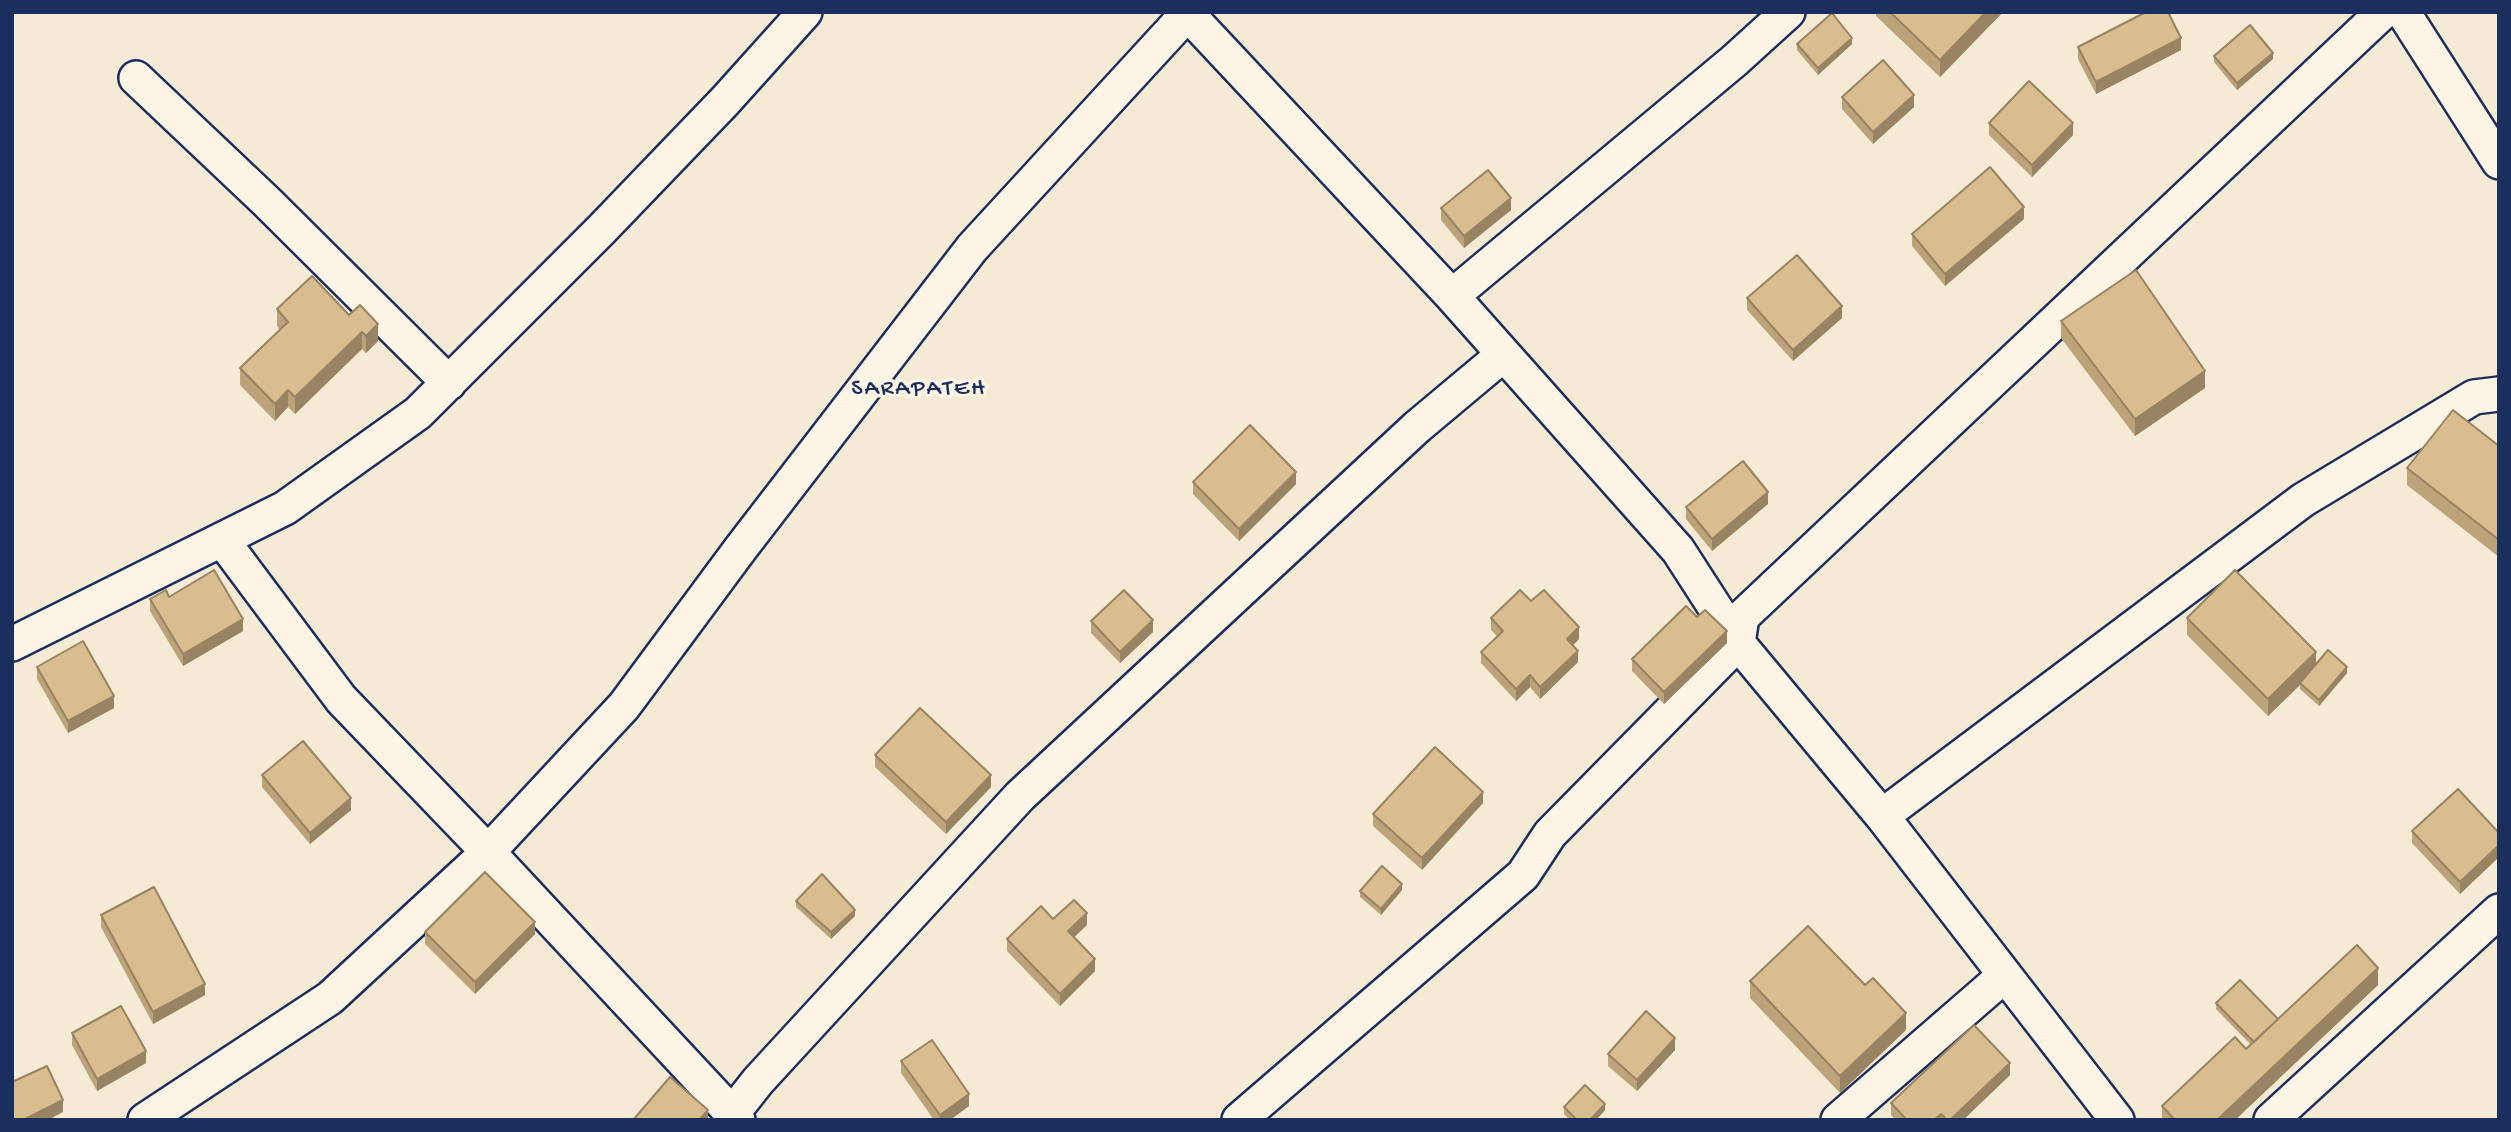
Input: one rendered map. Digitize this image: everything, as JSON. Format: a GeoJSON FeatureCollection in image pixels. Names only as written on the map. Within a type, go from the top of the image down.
{"type":"FeatureCollection","features":[{"type":"Feature","properties":{"kind":"street"},"geometry":{"type":"LineString","coordinates":[[12,644],[223,541],[296,500],[418,413],[630,200],[805,12]]}},
{"type":"Feature","properties":{"kind":"street"},"geometry":{"type":"LineString","coordinates":[[1452,296],[1734,61],[1788,12]]}},
{"type":"Feature","properties":{"kind":"street"},"geometry":{"type":"LineString","coordinates":[[1239,1120],[1522,875],[1550,834],[1738,643],[1742,617],[2383,12]]}},
{"type":"Feature","properties":{"kind":"street"},"geometry":{"type":"LineString","coordinates":[[2403,12],[2499,162]]}},
{"type":"Feature","properties":{"kind":"street"},"geometry":{"type":"LineString","coordinates":[[145,1120],[330,998],[488,852],[624,706],[741,548],[972,248],[1186,13],[1452,296],[1678,550],[1738,643],[1882,816],[2117,1120]]}},
{"type":"Feature","properties":{"kind":"street"},"geometry":{"type":"LineString","coordinates":[[136,78],[267,202],[449,383]]}},
{"type":"Feature","properties":{"kind":"street"},"geometry":{"type":"LineString","coordinates":[[223,541],[341,699],[735,1117],[758,1081],[1020,796],[1417,427],[1503,355]]}},
{"type":"Feature","properties":{"kind":"street"},"geometry":{"type":"LineString","coordinates":[[1882,816],[2303,500],[2474,397],[2499,394]]}},
{"type":"Feature","properties":{"kind":"street"},"geometry":{"type":"LineString","coordinates":[[2272,1120],[2499,911]]}},
{"type":"Feature","properties":{"kind":"street"},"geometry":{"type":"LineString","coordinates":[[1838,1120],[2005,975]]}},
{"type":"Feature","properties":{"kind":"building"},"geometry":{"type":"Polygon","coordinates":[[[1890,12],[1986,12],[1940,60],[1890,12]]]}},
{"type":"Feature","properties":{"kind":"building"},"geometry":{"type":"Polygon","coordinates":[[[2146,12],[2168,12],[2181,38],[2096,82],[2078,47],[2146,12]]]}},
{"type":"Feature","properties":{"kind":"building"},"geometry":{"type":"Polygon","coordinates":[[[1832,13],[1852,38],[1818,68],[1797,44],[1832,13]]]}},
{"type":"Feature","properties":{"kind":"building"},"geometry":{"type":"Polygon","coordinates":[[[2250,25],[2273,53],[2237,83],[2214,56],[2250,25]]]}},
{"type":"Feature","properties":{"kind":"building"},"geometry":{"type":"Polygon","coordinates":[[[1883,60],[1914,95],[1873,132],[1842,97],[1883,60]]]}},
{"type":"Feature","properties":{"kind":"building"},"geometry":{"type":"Polygon","coordinates":[[[2029,81],[2073,123],[2032,165],[1989,123],[2029,81]]]}},
{"type":"Feature","properties":{"kind":"building"},"geometry":{"type":"Polygon","coordinates":[[[1990,167],[2024,207],[1945,274],[1912,234],[1990,167]]]}},
{"type":"Feature","properties":{"kind":"building"},"geometry":{"type":"Polygon","coordinates":[[[1488,170],[1511,198],[1464,236],[1441,208],[1488,170]]]}},
{"type":"Feature","properties":{"kind":"building"},"geometry":{"type":"Polygon","coordinates":[[[1797,255],[1842,306],[1793,350],[1747,298],[1797,255]]]}},
{"type":"Feature","properties":{"kind":"building"},"geometry":{"type":"Polygon","coordinates":[[[2136,270],[2205,371],[2135,419],[2061,321],[2136,270]]]}},
{"type":"Feature","properties":{"kind":"building"},"geometry":{"type":"Polygon","coordinates":[[[312,276],[349,315],[360,305],[378,324],[366,336],[362,332],[295,397],[288,390],[275,404],[240,368],[288,322],[277,309],[312,276]]]}},
{"type":"Feature","properties":{"kind":"building"},"geometry":{"type":"Polygon","coordinates":[[[2453,410],[2499,446],[2499,540],[2407,468],[2453,410]]]}},
{"type":"Feature","properties":{"kind":"building"},"geometry":{"type":"Polygon","coordinates":[[[1250,425],[1296,472],[1239,529],[1193,482],[1250,425]]]}},
{"type":"Feature","properties":{"kind":"building"},"geometry":{"type":"Polygon","coordinates":[[[1743,461],[1768,492],[1712,539],[1686,507],[1743,461]]]}},
{"type":"Feature","properties":{"kind":"building"},"geometry":{"type":"Polygon","coordinates":[[[214,570],[243,619],[183,654],[150,599],[166,590],[169,597],[214,570]]]}},
{"type":"Feature","properties":{"kind":"building"},"geometry":{"type":"Polygon","coordinates":[[[2235,570],[2316,652],[2268,699],[2187,618],[2235,570]]]}},
{"type":"Feature","properties":{"kind":"building"},"geometry":{"type":"Polygon","coordinates":[[[1124,590],[1153,620],[1120,652],[1091,621],[1124,590]]]}},
{"type":"Feature","properties":{"kind":"building"},"geometry":{"type":"Polygon","coordinates":[[[1520,590],[1531,601],[1544,590],[1579,627],[1567,639],[1578,651],[1540,687],[1530,675],[1516,689],[1481,652],[1503,631],[1491,618],[1520,590]]]}},
{"type":"Feature","properties":{"kind":"building"},"geometry":{"type":"Polygon","coordinates":[[[1686,606],[1697,617],[1705,610],[1727,631],[1664,692],[1632,659],[1686,606]]]}},
{"type":"Feature","properties":{"kind":"building"},"geometry":{"type":"Polygon","coordinates":[[[83,641],[114,696],[68,721],[37,667],[83,641]]]}},
{"type":"Feature","properties":{"kind":"building"},"geometry":{"type":"Polygon","coordinates":[[[2328,650],[2347,667],[2319,700],[2300,683],[2328,650]]]}},
{"type":"Feature","properties":{"kind":"building"},"geometry":{"type":"Polygon","coordinates":[[[920,708],[991,775],[946,822],[875,755],[920,708]]]}},
{"type":"Feature","properties":{"kind":"building"},"geometry":{"type":"Polygon","coordinates":[[[303,741],[351,798],[310,833],[262,775],[303,741]]]}},
{"type":"Feature","properties":{"kind":"building"},"geometry":{"type":"Polygon","coordinates":[[[1435,747],[1483,792],[1422,858],[1373,814],[1435,747]]]}},
{"type":"Feature","properties":{"kind":"building"},"geometry":{"type":"Polygon","coordinates":[[[2458,789],[2499,833],[2499,845],[2460,882],[2412,831],[2458,789]]]}},
{"type":"Feature","properties":{"kind":"building"},"geometry":{"type":"Polygon","coordinates":[[[1382,866],[1402,884],[1381,909],[1360,891],[1382,866]]]}},
{"type":"Feature","properties":{"kind":"building"},"geometry":{"type":"Polygon","coordinates":[[[485,872],[535,922],[475,982],[425,932],[485,872]]]}},
{"type":"Feature","properties":{"kind":"building"},"geometry":{"type":"Polygon","coordinates":[[[822,874],[855,910],[831,932],[796,901],[822,874]]]}},
{"type":"Feature","properties":{"kind":"building"},"geometry":{"type":"Polygon","coordinates":[[[154,887],[205,984],[153,1012],[101,915],[154,887]]]}},
{"type":"Feature","properties":{"kind":"building"},"geometry":{"type":"Polygon","coordinates":[[[1074,900],[1087,913],[1068,931],[1095,959],[1060,994],[1007,939],[1041,906],[1053,919],[1074,900]]]}},
{"type":"Feature","properties":{"kind":"building"},"geometry":{"type":"Polygon","coordinates":[[[1808,926],[1865,985],[1873,978],[1906,1013],[1840,1076],[1750,981],[1808,926]]]}},
{"type":"Feature","properties":{"kind":"building"},"geometry":{"type":"Polygon","coordinates":[[[2357,945],[2378,968],[2217,1120],[2175,1120],[2162,1106],[2235,1037],[2246,1049],[2357,945]]]}},
{"type":"Feature","properties":{"kind":"building"},"geometry":{"type":"Polygon","coordinates":[[[2240,980],[2278,1019],[2254,1042],[2216,1003],[2240,980]]]}},
{"type":"Feature","properties":{"kind":"building"},"geometry":{"type":"Polygon","coordinates":[[[121,1006],[146,1051],[97,1079],[72,1033],[121,1006]]]}},
{"type":"Feature","properties":{"kind":"building"},"geometry":{"type":"Polygon","coordinates":[[[1646,1011],[1675,1038],[1637,1080],[1608,1054],[1646,1011]]]}},
{"type":"Feature","properties":{"kind":"building"},"geometry":{"type":"Polygon","coordinates":[[[1974,1025],[2010,1063],[1950,1120],[1941,1114],[1934,1120],[1907,1120],[1891,1103],[1974,1025]]]}},
{"type":"Feature","properties":{"kind":"building"},"geometry":{"type":"Polygon","coordinates":[[[932,1040],[969,1094],[940,1115],[901,1061],[932,1040]]]}},
{"type":"Feature","properties":{"kind":"building"},"geometry":{"type":"Polygon","coordinates":[[[47,1066],[63,1100],[23,1120],[13,1120],[12,1082],[47,1066]]]}},
{"type":"Feature","properties":{"kind":"building"},"geometry":{"type":"Polygon","coordinates":[[[670,1077],[708,1110],[699,1120],[633,1120],[670,1077]]]}},
{"type":"Feature","properties":{"kind":"building"},"geometry":{"type":"Polygon","coordinates":[[[1585,1085],[1605,1104],[1590,1120],[1577,1120],[1564,1107],[1585,1085]]]}},
{"type":"Feature","properties":{"kind":"district","name":"SARAPATEH"},"geometry":{"type":"Point","coordinates":[919,390]}}]}
